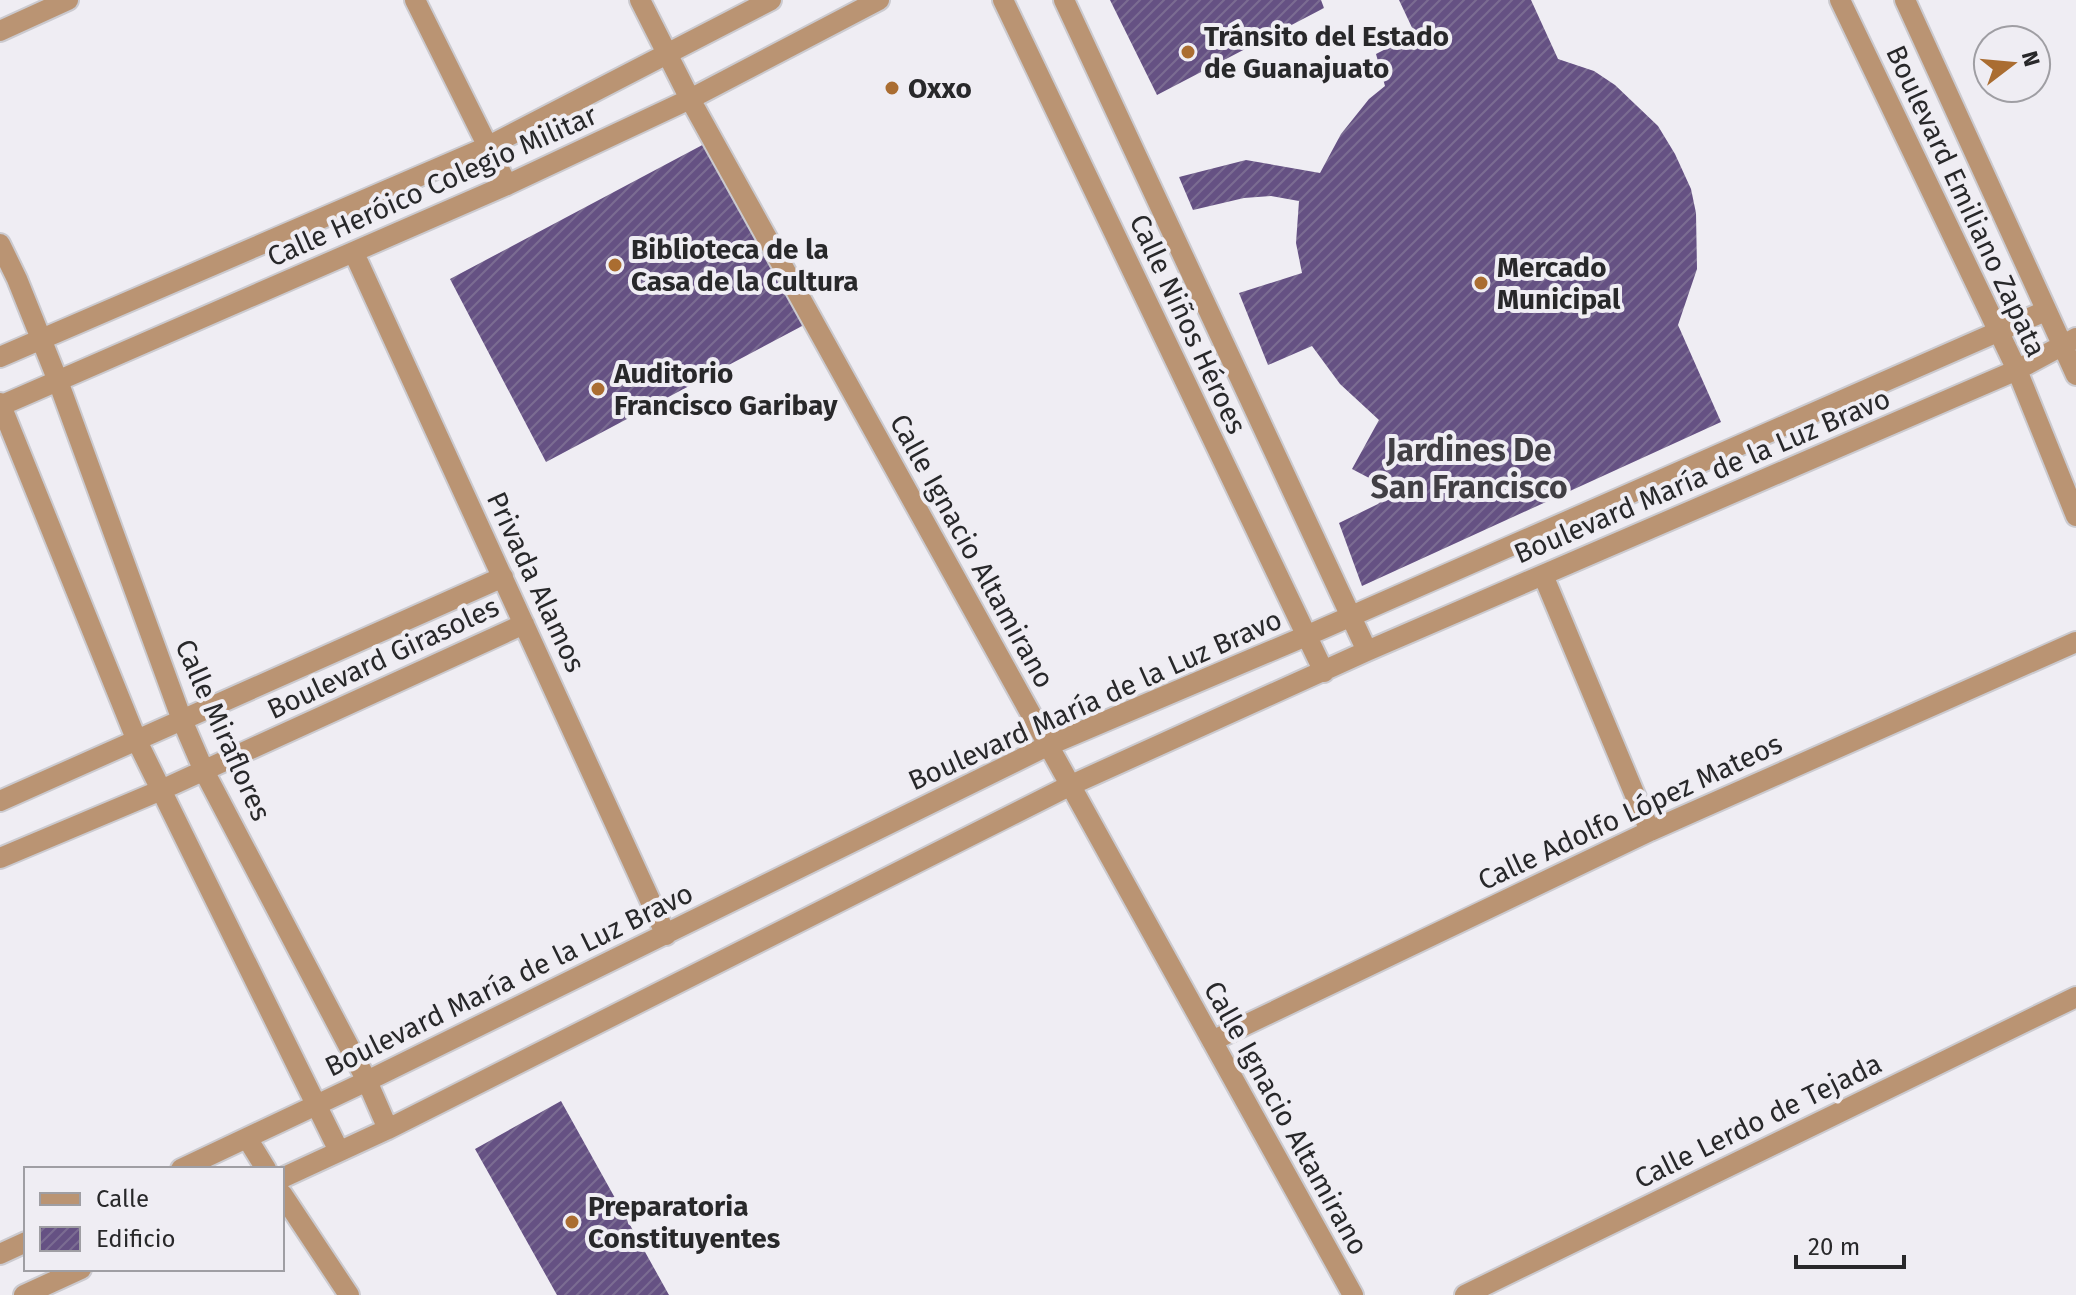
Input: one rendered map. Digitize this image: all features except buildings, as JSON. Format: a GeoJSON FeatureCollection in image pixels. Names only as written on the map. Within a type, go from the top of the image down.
{"type":"FeatureCollection","features":[{"type":"Feature","properties":{"kind":"street"},"geometry":{"type":"LineString","coordinates":[[0,31],[68,0]]}},
{"type":"Feature","properties":{"kind":"street"},"geometry":{"type":"LineString","coordinates":[[415,0],[507,185]]}},
{"type":"Feature","properties":{"kind":"street","name":"Calle Ignacio Altamirano"},"geometry":{"type":"LineString","coordinates":[[640,0],[690,99],[1353,1295]]}},
{"type":"Feature","properties":{"kind":"street","name":"Calle Heróico Colegio Militar"},"geometry":{"type":"LineString","coordinates":[[0,357],[487,147],[771,0]]}},
{"type":"Feature","properties":{"kind":"street","name":"Calle Heróico Colegio Militar"},"geometry":{"type":"LineString","coordinates":[[0,405],[507,185],[690,99],[879,0]]}},
{"type":"Feature","properties":{"kind":"street","name":"Calle Niños Héroes"},"geometry":{"type":"LineString","coordinates":[[1003,0],[1324,672]]}},
{"type":"Feature","properties":{"kind":"street","name":"Calle Niños Héroes"},"geometry":{"type":"LineString","coordinates":[[1064,0],[1367,651]]}},
{"type":"Feature","properties":{"kind":"street","name":"Boulevard Emiliano Zapata"},"geometry":{"type":"LineString","coordinates":[[1840,0],[2017,370],[2076,516]]}},
{"type":"Feature","properties":{"kind":"street","name":"Boulevard Emiliano Zapata"},"geometry":{"type":"LineString","coordinates":[[1905,0],[2045,311],[2069,342],[2076,375]]}},
{"type":"Feature","properties":{"kind":"street","name":"Calle Miraflores"},"geometry":{"type":"LineString","coordinates":[[0,244],[58,381],[182,720],[204,771],[367,1081],[388,1129]]}},
{"type":"Feature","properties":{"kind":"street","name":"Privada Alamos"},"geometry":{"type":"LineString","coordinates":[[354,253],[666,935]]}},
{"type":"Feature","properties":{"kind":"street","name":"Boulevard María de la Luz Bravo"},"geometry":{"type":"LineString","coordinates":[[185,1167],[666,935],[1047,746],[1306,636],[2045,311]]}},
{"type":"Feature","properties":{"kind":"street","name":"Boulevard María de la Luz Bravo"},"geometry":{"type":"LineString","coordinates":[[284,1177],[388,1129],[1069,786],[1367,651],[2017,370],[2069,342]]}},
{"type":"Feature","properties":{"kind":"street"},"geometry":{"type":"LineString","coordinates":[[0,405],[159,791],[339,1151]]}},
{"type":"Feature","properties":{"kind":"street"},"geometry":{"type":"LineString","coordinates":[[1543,575],[1650,831]]}},
{"type":"Feature","properties":{"kind":"street","name":"Boulevard Girasoles"},"geometry":{"type":"LineString","coordinates":[[0,801],[503,577]]}},
{"type":"Feature","properties":{"kind":"street","name":"Boulevard Girasoles"},"geometry":{"type":"LineString","coordinates":[[0,858],[204,771],[524,624]]}},
{"type":"Feature","properties":{"kind":"street","name":"Calle Adolfo López Mateos"},"geometry":{"type":"LineString","coordinates":[[1212,1041],[1650,831],[2076,642]]}},
{"type":"Feature","properties":{"kind":"street","name":"Calle Lerdo de Tejada"},"geometry":{"type":"LineString","coordinates":[[1465,1295],[2076,997]]}},
{"type":"Feature","properties":{"kind":"street"},"geometry":{"type":"LineString","coordinates":[[247,1138],[265,1167]]}},
{"type":"Feature","properties":{"kind":"street"},"geometry":{"type":"LineString","coordinates":[[284,1197],[349,1295]]}},
{"type":"Feature","properties":{"kind":"street"},"geometry":{"type":"LineString","coordinates":[[0,1254],[24,1243]]}},
{"type":"Feature","properties":{"kind":"street"},"geometry":{"type":"LineString","coordinates":[[24,1295],[77,1271]]}},
{"type":"Feature","properties":{"kind":"place","name":"Tránsito del Estado de Guanajuato"},"geometry":{"type":"Point","coordinates":[1188,52]}},
{"type":"Feature","properties":{"kind":"place","name":"Oxxo"},"geometry":{"type":"Point","coordinates":[892,88]}},
{"type":"Feature","properties":{"kind":"place","name":"Biblioteca de la Casa de la Cultura"},"geometry":{"type":"Point","coordinates":[615,265]}},
{"type":"Feature","properties":{"kind":"place","name":"Mercado Municipal"},"geometry":{"type":"Point","coordinates":[1481,283]}},
{"type":"Feature","properties":{"kind":"place","name":"Auditorio Francisco Garibay"},"geometry":{"type":"Point","coordinates":[598,389]}},
{"type":"Feature","properties":{"kind":"place","name":"Preparatoria Constituyentes"},"geometry":{"type":"Point","coordinates":[572,1222]}},
{"type":"Feature","properties":{"kind":"district","name":"Jardines De San Francisco"},"geometry":{"type":"Point","coordinates":[1469,468]}}]}
